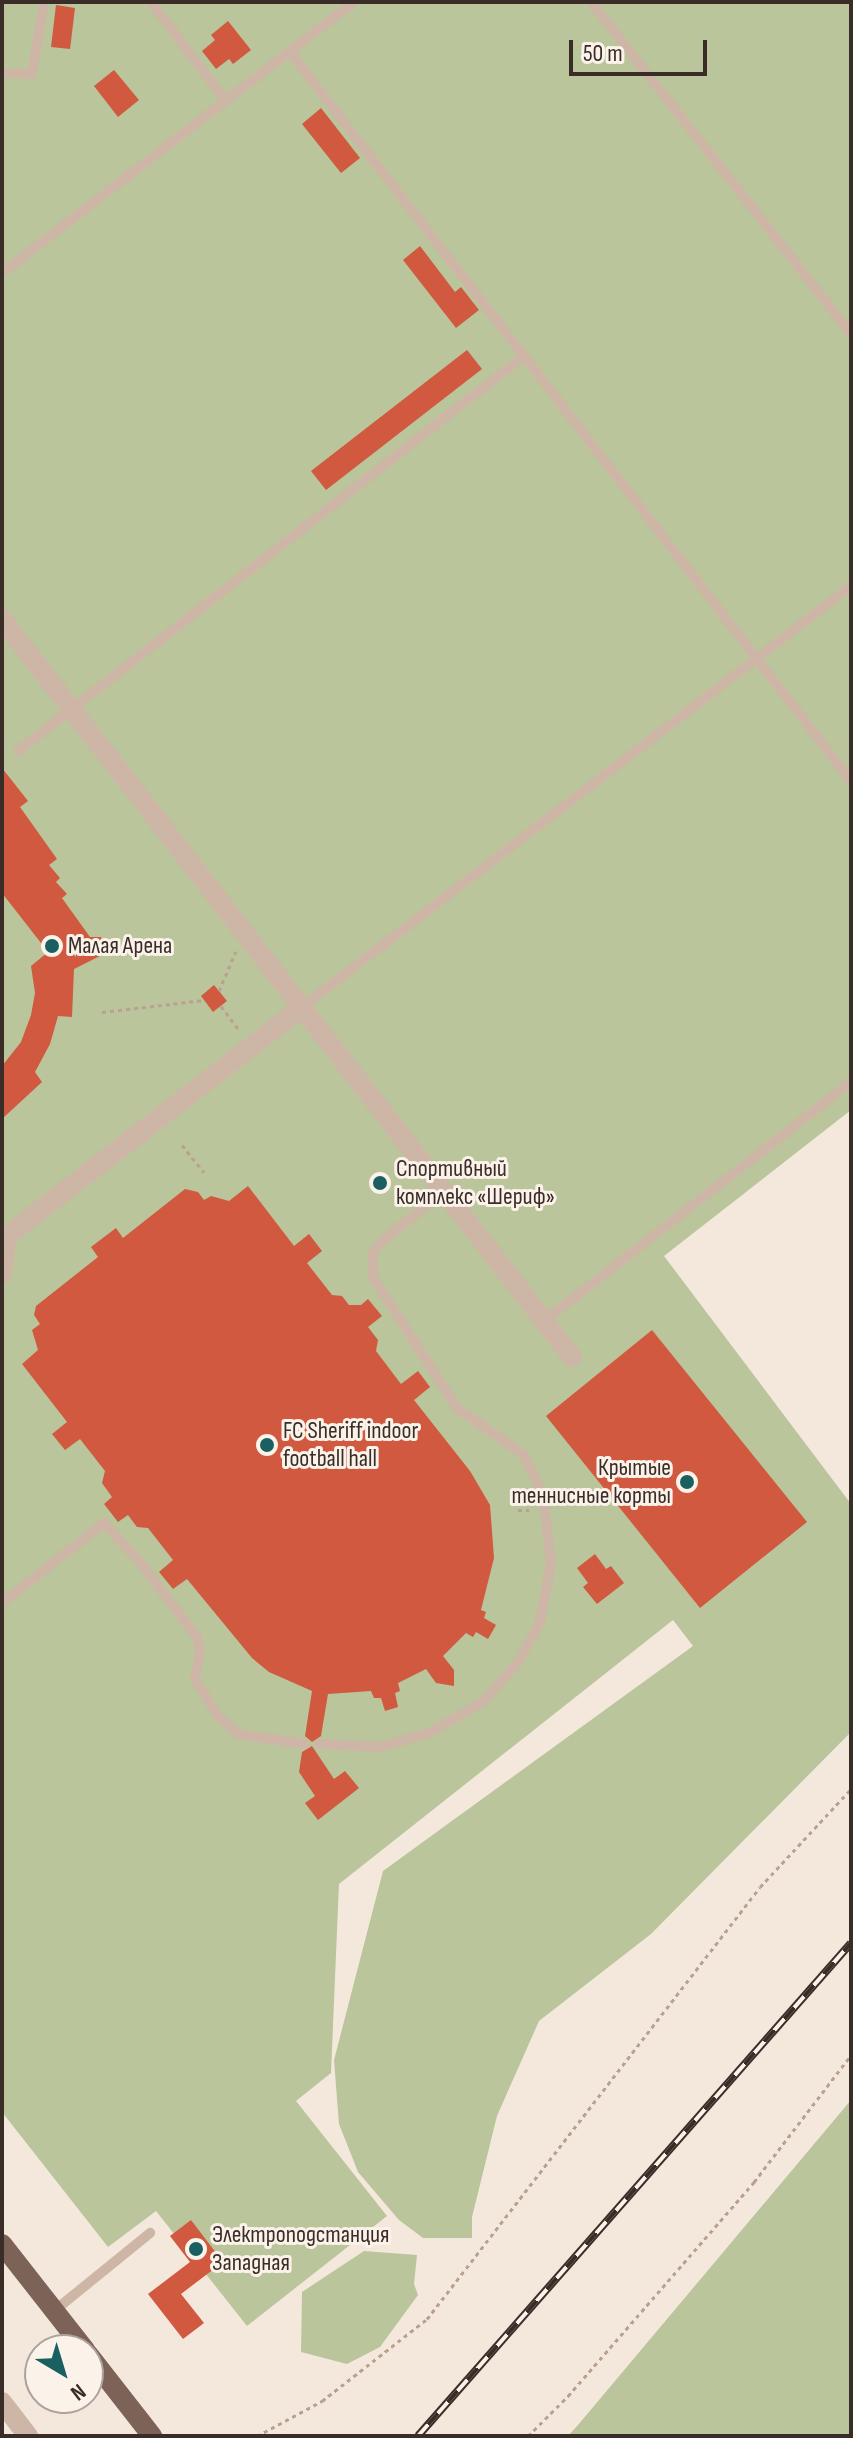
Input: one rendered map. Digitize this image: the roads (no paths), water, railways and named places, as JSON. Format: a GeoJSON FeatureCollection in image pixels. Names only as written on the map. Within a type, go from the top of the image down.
{"type":"FeatureCollection","features":[{"type":"Feature","properties":{"kind":"main road"},"geometry":{"type":"LineString","coordinates":[[2,2244],[73,2334]]}},
{"type":"Feature","properties":{"kind":"main road"},"geometry":{"type":"LineString","coordinates":[[104,2376],[142,2431]]}},
{"type":"Feature","properties":{"kind":"street"},"geometry":{"type":"LineString","coordinates":[[2,619],[572,1357]]}},
{"type":"Feature","properties":{"kind":"street"},"geometry":{"type":"LineString","coordinates":[[2,1274],[7,1236],[302,1007]]}},
{"type":"Feature","properties":{"kind":"street"},"geometry":{"type":"LineString","coordinates":[[5,2411],[28,2436]]}},
{"type":"Feature","properties":{"kind":"lane"},"geometry":{"type":"LineString","coordinates":[[2,73],[32,74],[44,2]]}},
{"type":"Feature","properties":{"kind":"lane"},"geometry":{"type":"LineString","coordinates":[[151,2],[226,101]]}},
{"type":"Feature","properties":{"kind":"lane"},"geometry":{"type":"LineString","coordinates":[[2,273],[354,2]]}},
{"type":"Feature","properties":{"kind":"lane"},"geometry":{"type":"LineString","coordinates":[[591,2],[851,333]]}},
{"type":"Feature","properties":{"kind":"lane"},"geometry":{"type":"LineString","coordinates":[[290,52],[851,781]]}},
{"type":"Feature","properties":{"kind":"lane"},"geometry":{"type":"LineString","coordinates":[[18,751],[524,356]]}},
{"type":"Feature","properties":{"kind":"lane"},"geometry":{"type":"LineString","coordinates":[[302,1007],[851,586]]}},
{"type":"Feature","properties":{"kind":"lane"},"geometry":{"type":"LineString","coordinates":[[544,1321],[851,1082]]}},
{"type":"Feature","properties":{"kind":"lane"},"geometry":{"type":"LineString","coordinates":[[319,1744],[381,1747],[431,1732],[484,1701],[518,1662],[540,1622],[551,1563],[543,1495],[524,1455],[457,1408],[373,1277],[373,1253],[381,1242],[444,1191]]}},
{"type":"Feature","properties":{"kind":"lane"},"geometry":{"type":"LineString","coordinates":[[2,1603],[104,1523],[139,1561],[197,1637],[200,1651],[195,1679],[217,1715],[238,1734],[304,1744]]}},
{"type":"Feature","properties":{"kind":"lane"},"geometry":{"type":"LineString","coordinates":[[54,2311],[150,2233]]}},
{"type":"Feature","properties":{"kind":"railway"},"geometry":{"type":"LineString","coordinates":[[418,2436],[851,1943]]}},
{"type":"Feature","properties":{"kind":"place","name":"Малая Арена"},"geometry":{"type":"Point","coordinates":[52,946]}},
{"type":"Feature","properties":{"kind":"place","name":"Спортивный комплекс «Шериф»"},"geometry":{"type":"Point","coordinates":[380,1183]}},
{"type":"Feature","properties":{"kind":"place","name":"FC Sheriff indoor football hall"},"geometry":{"type":"Point","coordinates":[267,1445]}},
{"type":"Feature","properties":{"kind":"place","name":"Крытые теннисные корты"},"geometry":{"type":"Point","coordinates":[687,1482]}},
{"type":"Feature","properties":{"kind":"place","name":"Электроподстанция Западная"},"geometry":{"type":"Point","coordinates":[196,2249]}}]}
